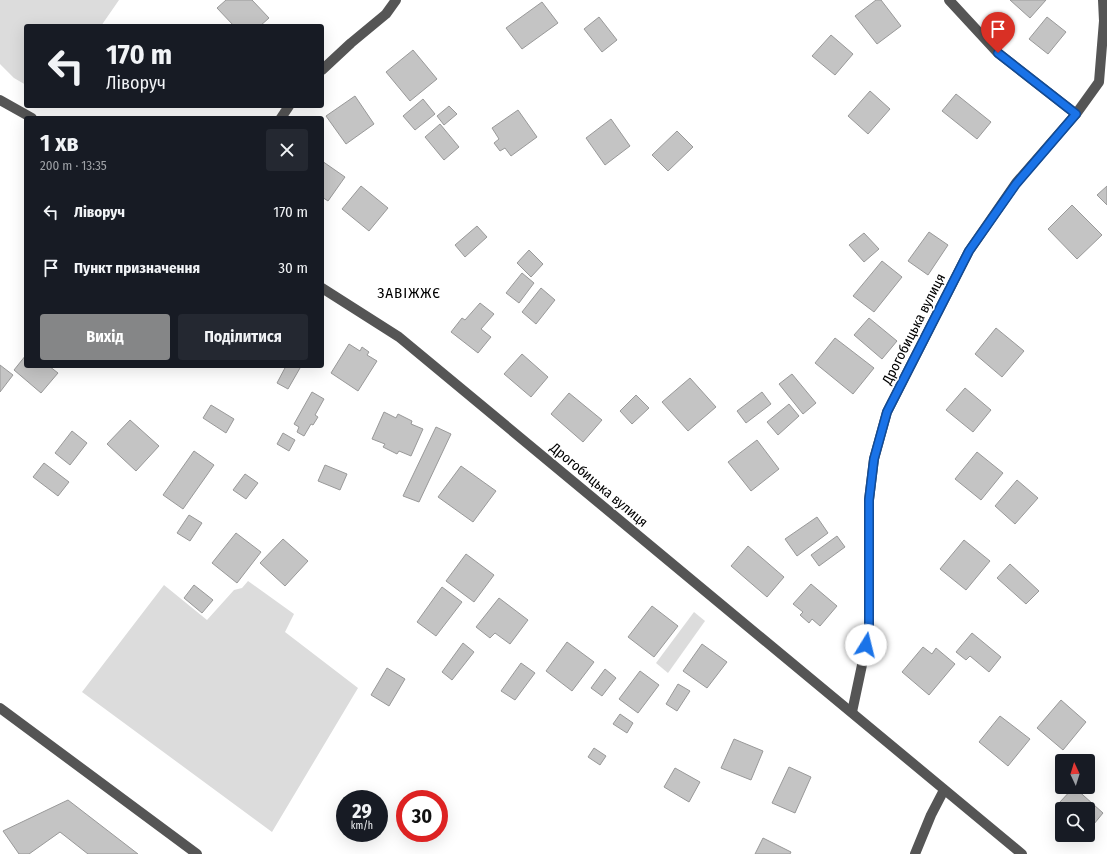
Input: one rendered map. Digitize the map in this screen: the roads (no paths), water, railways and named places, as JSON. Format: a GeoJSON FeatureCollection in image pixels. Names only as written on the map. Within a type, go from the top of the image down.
{"type":"FeatureCollection","features":[{"type":"Feature","properties":{"kind":"street"},"geometry":{"type":"LineString","coordinates":[[324,68],[386,14],[396,0]]}},
{"type":"Feature","properties":{"kind":"street"},"geometry":{"type":"LineString","coordinates":[[949,0],[998,53],[1076,114]]}},
{"type":"Feature","properties":{"kind":"street","name":"Дрогобицька вулиця"},"geometry":{"type":"LineString","coordinates":[[852,712],[869,632],[869,500],[874,459],[887,412],[969,251],[1016,184],[1076,114],[1100,81],[1104,21],[1103,0]]}},
{"type":"Feature","properties":{"kind":"street"},"geometry":{"type":"LineString","coordinates":[[0,100],[28,116]]}},
{"type":"Feature","properties":{"kind":"street","name":"Дрогобицька вулиця"},"geometry":{"type":"LineString","coordinates":[[324,289],[399,337],[1022,854]]}},
{"type":"Feature","properties":{"kind":"street"},"geometry":{"type":"LineString","coordinates":[[0,708],[197,854]]}},
{"type":"Feature","properties":{"kind":"street"},"geometry":{"type":"LineString","coordinates":[[915,854],[931,815],[944,790]]}},
{"type":"Feature","properties":{"kind":"district","name":"ЗАВІЖЖЄ"},"geometry":{"type":"Point","coordinates":[409,293]}}]}
